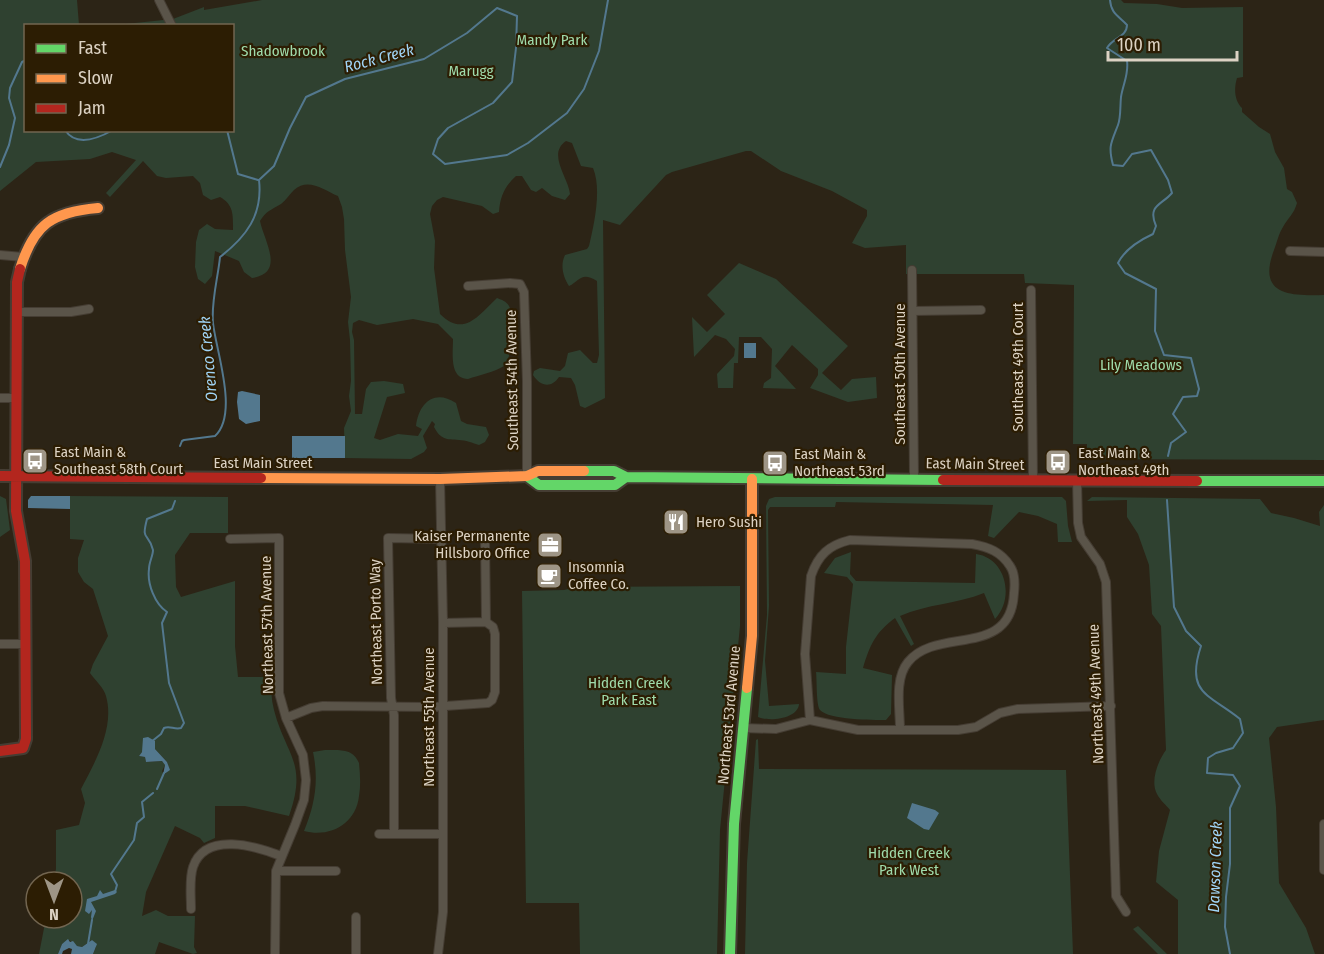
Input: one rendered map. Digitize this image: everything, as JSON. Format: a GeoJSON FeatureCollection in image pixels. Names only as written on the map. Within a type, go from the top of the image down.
{"type":"FeatureCollection","features":[{"type":"Feature","properties":{"kind":"main road"},"geometry":{"type":"LineString","coordinates":[[0,751],[23,748],[26,739],[25,561],[16,519],[17,282],[23,257],[46,224],[59,215],[76,210],[98,208]]}},
{"type":"Feature","properties":{"kind":"main road","name":"East Main Street"},"geometry":{"type":"LineString","coordinates":[[0,476],[440,479],[527,477],[539,485],[615,484],[626,477],[1324,481]]}},
{"type":"Feature","properties":{"kind":"main road","name":"Northeast 53rd Avenue"},"geometry":{"type":"LineString","coordinates":[[730,954],[733,833],[753,620],[752,479]]}},
{"type":"Feature","properties":{"kind":"street"},"geometry":{"type":"LineString","coordinates":[[159,0],[171,24]]}},
{"type":"Feature","properties":{"kind":"street"},"geometry":{"type":"LineString","coordinates":[[1290,251],[1324,252]]}},
{"type":"Feature","properties":{"kind":"street"},"geometry":{"type":"LineString","coordinates":[[0,255],[23,257]]}},
{"type":"Feature","properties":{"kind":"street","name":"Southeast 50th Avenue"},"geometry":{"type":"LineString","coordinates":[[912,270],[914,478]]}},
{"type":"Feature","properties":{"kind":"street","name":"Southeast 54th Avenue"},"geometry":{"type":"LineString","coordinates":[[468,286],[520,284],[524,292],[527,477]]}},
{"type":"Feature","properties":{"kind":"street","name":"Southeast 49th Court"},"geometry":{"type":"LineString","coordinates":[[1031,290],[1033,480]]}},
{"type":"Feature","properties":{"kind":"street"},"geometry":{"type":"LineString","coordinates":[[17,312],[70,312],[89,309]]}},
{"type":"Feature","properties":{"kind":"street"},"geometry":{"type":"LineString","coordinates":[[913,311],[981,310]]}},
{"type":"Feature","properties":{"kind":"street"},"geometry":{"type":"LineString","coordinates":[[0,398],[16,398]]}},
{"type":"Feature","properties":{"kind":"street","name":"Northeast 55th Avenue"},"geometry":{"type":"LineString","coordinates":[[438,954],[443,912],[440,479]]}},
{"type":"Feature","properties":{"kind":"street","name":"Northeast 49th Avenue"},"geometry":{"type":"LineString","coordinates":[[1077,480],[1078,523],[1081,537],[1100,564],[1106,582],[1116,896],[1126,912]]}},
{"type":"Feature","properties":{"kind":"street","name":"Northeast 57th Avenue"},"geometry":{"type":"LineString","coordinates":[[230,539],[279,538],[279,693],[286,718],[303,755],[306,780],[301,808],[276,871],[275,954]]}},
{"type":"Feature","properties":{"kind":"street","name":"Northeast Porto Way"},"geometry":{"type":"LineString","coordinates":[[394,834],[388,538],[441,539]]}},
{"type":"Feature","properties":{"kind":"street"},"geometry":{"type":"LineString","coordinates":[[485,538],[486,622]]}},
{"type":"Feature","properties":{"kind":"street"},"geometry":{"type":"LineString","coordinates":[[810,720],[806,654],[812,576],[815,566],[826,550],[850,540],[972,544],[988,547],[1004,556],[1013,570],[1014,604],[1010,616],[997,629],[976,639],[926,648],[916,653],[906,664],[900,681],[900,729]]}},
{"type":"Feature","properties":{"kind":"street"},"geometry":{"type":"LineString","coordinates":[[286,718],[323,706],[431,707],[488,703],[494,696],[495,634],[493,627],[486,622],[442,623]]}},
{"type":"Feature","properties":{"kind":"street"},"geometry":{"type":"LineString","coordinates":[[0,644],[24,644]]}},
{"type":"Feature","properties":{"kind":"street"},"geometry":{"type":"LineString","coordinates":[[743,728],[776,729],[810,720],[858,730],[958,730],[976,727],[1000,712],[1018,709],[1111,706]]}},
{"type":"Feature","properties":{"kind":"street"},"geometry":{"type":"LineString","coordinates":[[1324,824],[1324,870]]}},
{"type":"Feature","properties":{"kind":"street"},"geometry":{"type":"LineString","coordinates":[[379,834],[443,834]]}},
{"type":"Feature","properties":{"kind":"street"},"geometry":{"type":"LineString","coordinates":[[191,909],[194,865],[204,852],[215,846],[244,844],[281,856]]}},
{"type":"Feature","properties":{"kind":"street"},"geometry":{"type":"LineString","coordinates":[[276,871],[336,871]]}},
{"type":"Feature","properties":{"kind":"street"},"geometry":{"type":"LineString","coordinates":[[356,917],[356,954]]}},
{"type":"Feature","properties":{"kind":"green space"},"geometry":{"type":"Polygon","coordinates":[[[0,0],[77,0],[79,24],[24,24],[24,132],[234,132],[234,24],[126,24],[173,19],[204,7],[204,10],[262,0],[1121,0],[1124,3],[1157,4],[1182,8],[1243,7],[1243,77],[1237,78],[1236,98],[1242,112],[1270,134],[1275,152],[1284,168],[1287,189],[1292,192],[1297,203],[1279,235],[1270,265],[1270,276],[1273,284],[1288,293],[1324,295],[1324,460],[1087,459],[1087,444],[1073,444],[1074,285],[1025,283],[1024,274],[906,274],[906,245],[865,248],[852,243],[867,216],[867,210],[832,191],[781,171],[751,151],[672,172],[666,175],[620,225],[603,220],[605,398],[585,408],[580,406],[571,378],[559,377],[553,383],[546,385],[539,382],[533,375],[534,371],[540,368],[560,371],[565,366],[568,353],[580,350],[593,363],[597,363],[599,355],[597,281],[584,277],[569,286],[562,267],[565,255],[587,249],[589,246],[596,207],[596,177],[593,168],[581,166],[572,143],[566,141],[558,152],[560,166],[570,194],[565,200],[552,196],[542,188],[536,192],[531,190],[522,176],[516,176],[504,192],[499,212],[493,214],[482,206],[443,197],[432,206],[430,214],[435,241],[434,268],[440,314],[456,324],[464,324],[477,317],[497,298],[505,302],[511,311],[512,327],[511,346],[504,366],[468,379],[462,378],[453,364],[453,339],[438,324],[413,319],[377,325],[359,320],[353,323],[355,414],[362,414],[366,389],[371,382],[384,381],[403,384],[405,393],[387,397],[374,438],[380,440],[398,434],[418,436],[422,429],[416,426],[424,404],[441,397],[456,403],[461,421],[486,427],[489,435],[485,442],[479,445],[464,440],[444,438],[434,427],[435,424],[432,421],[423,436],[427,448],[411,459],[345,458],[344,428],[351,411],[348,322],[351,297],[344,219],[338,196],[316,186],[299,186],[260,221],[270,255],[271,263],[268,270],[252,278],[244,272],[239,261],[215,251],[212,276],[205,284],[198,279],[195,267],[199,230],[207,224],[215,229],[233,230],[233,215],[225,200],[220,197],[211,200],[203,195],[200,183],[193,176],[166,178],[157,176],[143,161],[110,197],[106,193],[136,160],[112,152],[90,159],[36,162],[0,191],[0,0]]]}},
{"type":"Feature","properties":{"kind":"green space"},"geometry":{"type":"Polygon","coordinates":[[[739,263],[776,279],[848,346],[822,373],[841,390],[852,379],[876,377],[877,398],[848,402],[810,388],[818,375],[818,369],[792,345],[775,366],[796,389],[763,388],[764,383],[771,378],[772,349],[761,337],[739,337],[738,363],[734,363],[733,388],[718,388],[717,374],[734,356],[735,349],[726,339],[715,335],[694,357],[692,317],[707,332],[725,314],[707,295],[739,263]]]}},
{"type":"Feature","properties":{"kind":"green space"},"geometry":{"type":"Polygon","coordinates":[[[0,496],[6,499],[10,530],[0,537],[0,496]]]}},
{"type":"Feature","properties":{"kind":"green space"},"geometry":{"type":"Polygon","coordinates":[[[70,496],[228,497],[228,533],[190,533],[175,555],[176,587],[181,597],[235,581],[235,646],[238,677],[271,677],[273,706],[293,760],[296,783],[289,816],[245,806],[215,806],[215,838],[204,843],[200,838],[175,826],[146,892],[142,916],[156,910],[168,916],[195,916],[194,947],[197,953],[193,954],[159,942],[155,954],[93,954],[96,947],[92,940],[82,947],[69,940],[62,944],[58,954],[39,954],[44,930],[84,930],[84,870],[56,870],[56,830],[79,825],[85,803],[81,789],[102,744],[108,720],[105,693],[90,673],[108,636],[93,589],[84,582],[78,572],[78,558],[84,540],[70,539],[70,496]],[[155,741],[139,756],[145,757],[146,762],[162,761],[165,765],[162,771],[164,775],[169,770],[167,762],[155,749],[155,741]]]}},
{"type":"Feature","properties":{"kind":"green space"},"geometry":{"type":"Polygon","coordinates":[[[775,497],[1062,497],[1066,501],[1072,542],[1058,542],[1057,524],[1038,516],[1019,512],[994,538],[988,536],[993,505],[836,502],[835,507],[770,507],[768,510],[769,606],[765,661],[769,706],[799,704],[794,713],[788,716],[776,719],[763,718],[758,717],[767,615],[766,506],[769,499],[775,497]]]}},
{"type":"Feature","properties":{"kind":"green space"},"geometry":{"type":"Polygon","coordinates":[[[1092,497],[1260,499],[1271,513],[1320,526],[1319,512],[1324,505],[1324,720],[1277,727],[1269,738],[1276,807],[1279,883],[1306,928],[1315,954],[1178,954],[1178,900],[1156,882],[1159,851],[1170,810],[1158,796],[1154,783],[1158,765],[1166,750],[1161,626],[1152,614],[1149,565],[1138,534],[1127,517],[1127,500],[1087,501],[1092,497]]]}},
{"type":"Feature","properties":{"kind":"green space"},"geometry":{"type":"Polygon","coordinates":[[[851,552],[850,574],[856,581],[975,583],[976,554],[994,563],[1004,580],[1005,601],[995,619],[984,593],[900,616],[914,644],[911,646],[895,618],[878,634],[863,668],[892,675],[891,714],[886,720],[832,716],[820,710],[818,703],[816,672],[846,674],[846,647],[853,584],[847,577],[824,573],[835,558],[851,552]]]}},
{"type":"Feature","properties":{"kind":"green space","name":"Hidden Creek Park East"},"geometry":{"type":"Polygon","coordinates":[[[740,586],[740,626],[720,830],[717,954],[580,954],[579,903],[526,903],[522,591],[564,590],[577,587],[740,586]]]}},
{"type":"Feature","properties":{"kind":"green space","name":"Hidden Creek Park West"},"geometry":{"type":"Polygon","coordinates":[[[758,739],[759,769],[1066,770],[1073,954],[745,954],[747,863],[756,740],[758,739]]]}},
{"type":"Feature","properties":{"kind":"green space"},"geometry":{"type":"Polygon","coordinates":[[[325,750],[349,752],[356,758],[359,763],[360,792],[357,806],[347,821],[332,830],[314,833],[304,831],[315,792],[316,773],[313,752],[325,750]]]}},
{"type":"Feature","properties":{"kind":"green space"},"geometry":{"type":"Polygon","coordinates":[[[1138,926],[1167,954],[1158,954],[1133,929],[1138,926]]]}},
{"type":"Feature","properties":{"kind":"water"},"geometry":{"type":"Polygon","coordinates":[[[744,343],[756,343],[756,358],[744,358],[744,343]]]}},
{"type":"Feature","properties":{"kind":"water"},"geometry":{"type":"Polygon","coordinates":[[[238,392],[260,395],[260,421],[246,424],[239,419],[238,392]]]}},
{"type":"Feature","properties":{"kind":"water"},"geometry":{"type":"Polygon","coordinates":[[[292,436],[345,436],[345,458],[292,458],[292,436]]]}},
{"type":"Feature","properties":{"kind":"water"},"geometry":{"type":"Polygon","coordinates":[[[31,496],[70,496],[70,509],[28,508],[28,500],[31,496]]]}},
{"type":"Feature","properties":{"kind":"water"},"geometry":{"type":"Polygon","coordinates":[[[148,737],[155,741],[155,749],[167,762],[170,770],[163,775],[165,765],[162,761],[146,762],[145,757],[139,756],[142,752],[143,738],[148,737]]]}},
{"type":"Feature","properties":{"kind":"water"},"geometry":{"type":"Polygon","coordinates":[[[912,803],[939,813],[929,830],[907,818],[912,803]]]}},
{"type":"Feature","properties":{"kind":"water"},"geometry":{"type":"Polygon","coordinates":[[[100,890],[103,894],[115,890],[117,892],[91,902],[96,911],[92,921],[92,910],[89,914],[85,911],[87,899],[97,896],[100,890]]]}},
{"type":"Feature","properties":{"kind":"water"},"geometry":{"type":"Polygon","coordinates":[[[68,939],[82,947],[92,940],[97,944],[93,954],[71,954],[72,949],[69,948],[62,954],[58,954],[62,944],[68,939]]]}},
{"type":"Feature","properties":{"kind":"waterway","name":"Rock Creek"},"geometry":{"type":"LineString","coordinates":[[259,180],[274,166],[306,97],[345,79],[424,59],[467,33],[497,8],[517,16],[512,82],[493,103],[448,128],[438,139],[433,154],[445,164],[507,155],[528,143],[567,113],[584,89],[599,51],[608,0]]}},
{"type":"Feature","properties":{"kind":"waterway","name":"Dawson Creek"},"geometry":{"type":"LineString","coordinates":[[1110,0],[1114,12],[1127,25],[1125,32],[1107,48],[1127,61],[1127,75],[1121,97],[1119,122],[1111,145],[1113,165],[1123,166],[1132,154],[1151,150],[1168,180],[1172,193],[1154,209],[1156,226],[1153,234],[1133,246],[1118,263],[1125,273],[1156,289],[1155,331],[1164,355],[1191,358],[1199,389],[1197,396],[1183,397],[1173,414],[1186,432],[1171,443],[1168,456]]}},
{"type":"Feature","properties":{"kind":"waterway","name":"Rock Creek"},"geometry":{"type":"LineString","coordinates":[[0,167],[9,145],[15,118],[9,98],[10,88],[24,61]]}},
{"type":"Feature","properties":{"kind":"waterway","name":"Rock Creek"},"geometry":{"type":"LineString","coordinates":[[67,132],[81,140],[109,132]]}},
{"type":"Feature","properties":{"kind":"waterway","name":"Rock Creek"},"geometry":{"type":"LineString","coordinates":[[228,132],[238,174],[258,180]]}},
{"type":"Feature","properties":{"kind":"waterway","name":"Orenco Creek"},"geometry":{"type":"LineString","coordinates":[[180,446],[184,440],[215,436],[222,426],[226,398],[213,323],[215,290],[220,257],[238,241],[251,224],[258,204],[259,180]]}},
{"type":"Feature","properties":{"kind":"waterway","name":"Dawson Creek"},"geometry":{"type":"LineString","coordinates":[[1167,500],[1174,607],[1186,631],[1201,646],[1196,674],[1198,684],[1210,698],[1240,719],[1243,733],[1233,748],[1208,758],[1207,773],[1233,775],[1240,786],[1230,808],[1230,864],[1225,927],[1230,954]]}},
{"type":"Feature","properties":{"kind":"waterway","name":"Orenco Creek"},"geometry":{"type":"LineString","coordinates":[[151,742],[161,734],[164,728],[181,728],[184,723],[169,683],[162,623],[167,612],[159,604],[151,587],[149,569],[153,550],[145,534],[147,519],[172,509],[175,501]]}},
{"type":"Feature","properties":{"kind":"waterway","name":"Orenco Creek"},"geometry":{"type":"LineString","coordinates":[[157,789],[164,773]]}},
{"type":"Feature","properties":{"kind":"waterway","name":"Orenco Creek"},"geometry":{"type":"LineString","coordinates":[[115,892],[117,885],[111,874],[134,840],[137,823],[144,817],[142,802],[153,793]]}},
{"type":"Feature","properties":{"kind":"waterway","name":"Orenco Creek"},"geometry":{"type":"LineString","coordinates":[[88,944],[92,920]]}},
{"type":"Feature","properties":{"kind":"traffic: fast"},"geometry":{"type":"LineString","coordinates":[[584,471],[614,471],[626,477],[943,480]]}},
{"type":"Feature","properties":{"kind":"traffic: fast"},"geometry":{"type":"LineString","coordinates":[[527,476],[539,485],[615,485],[626,477]]}},
{"type":"Feature","properties":{"kind":"traffic: fast"},"geometry":{"type":"LineString","coordinates":[[1197,481],[1324,481]]}},
{"type":"Feature","properties":{"kind":"traffic: fast"},"geometry":{"type":"LineString","coordinates":[[730,954],[734,824],[747,688]]}},
{"type":"Feature","properties":{"kind":"traffic: slow"},"geometry":{"type":"LineString","coordinates":[[20,269],[32,241],[47,223],[68,213],[98,208]]}},
{"type":"Feature","properties":{"kind":"traffic: slow"},"geometry":{"type":"LineString","coordinates":[[261,478],[440,479],[527,476],[538,471],[584,471]]}},
{"type":"Feature","properties":{"kind":"traffic: slow"},"geometry":{"type":"LineString","coordinates":[[747,688],[752,636],[752,479]]}},
{"type":"Feature","properties":{"kind":"traffic: jam"},"geometry":{"type":"LineString","coordinates":[[0,751],[23,748],[26,739],[25,561],[16,511],[17,282],[20,269]]}},
{"type":"Feature","properties":{"kind":"traffic: jam"},"geometry":{"type":"LineString","coordinates":[[0,476],[261,478]]}},
{"type":"Feature","properties":{"kind":"traffic: jam"},"geometry":{"type":"LineString","coordinates":[[943,480],[1197,481]]}},
{"type":"Feature","properties":{"kind":"place","name":"East Main & Southeast 58th Court"},"geometry":{"type":"Point","coordinates":[35,461]}},
{"type":"Feature","properties":{"kind":"place","name":"East Main & Northeast 49th"},"geometry":{"type":"Point","coordinates":[1058,462]}},
{"type":"Feature","properties":{"kind":"place","name":"East Main & Northeast 53rd"},"geometry":{"type":"Point","coordinates":[775,463]}},
{"type":"Feature","properties":{"kind":"place","name":"Hero Sushi"},"geometry":{"type":"Point","coordinates":[676,522]}},
{"type":"Feature","properties":{"kind":"place","name":"Kaiser Permanente Hillsboro Office"},"geometry":{"type":"Point","coordinates":[550,545]}},
{"type":"Feature","properties":{"kind":"place","name":"Insomnia Coffee Co."},"geometry":{"type":"Point","coordinates":[549,576]}},
{"type":"Feature","properties":{"kind":"park label","name":"Mandy Park"},"geometry":{"type":"Point","coordinates":[552,40]}},
{"type":"Feature","properties":{"kind":"park label","name":"Shadowbrook"},"geometry":{"type":"Point","coordinates":[283,51]}},
{"type":"Feature","properties":{"kind":"park label","name":"Marugg"},"geometry":{"type":"Point","coordinates":[471,71]}},
{"type":"Feature","properties":{"kind":"park label","name":"Lily Meadows"},"geometry":{"type":"Point","coordinates":[1141,365]}}]}
